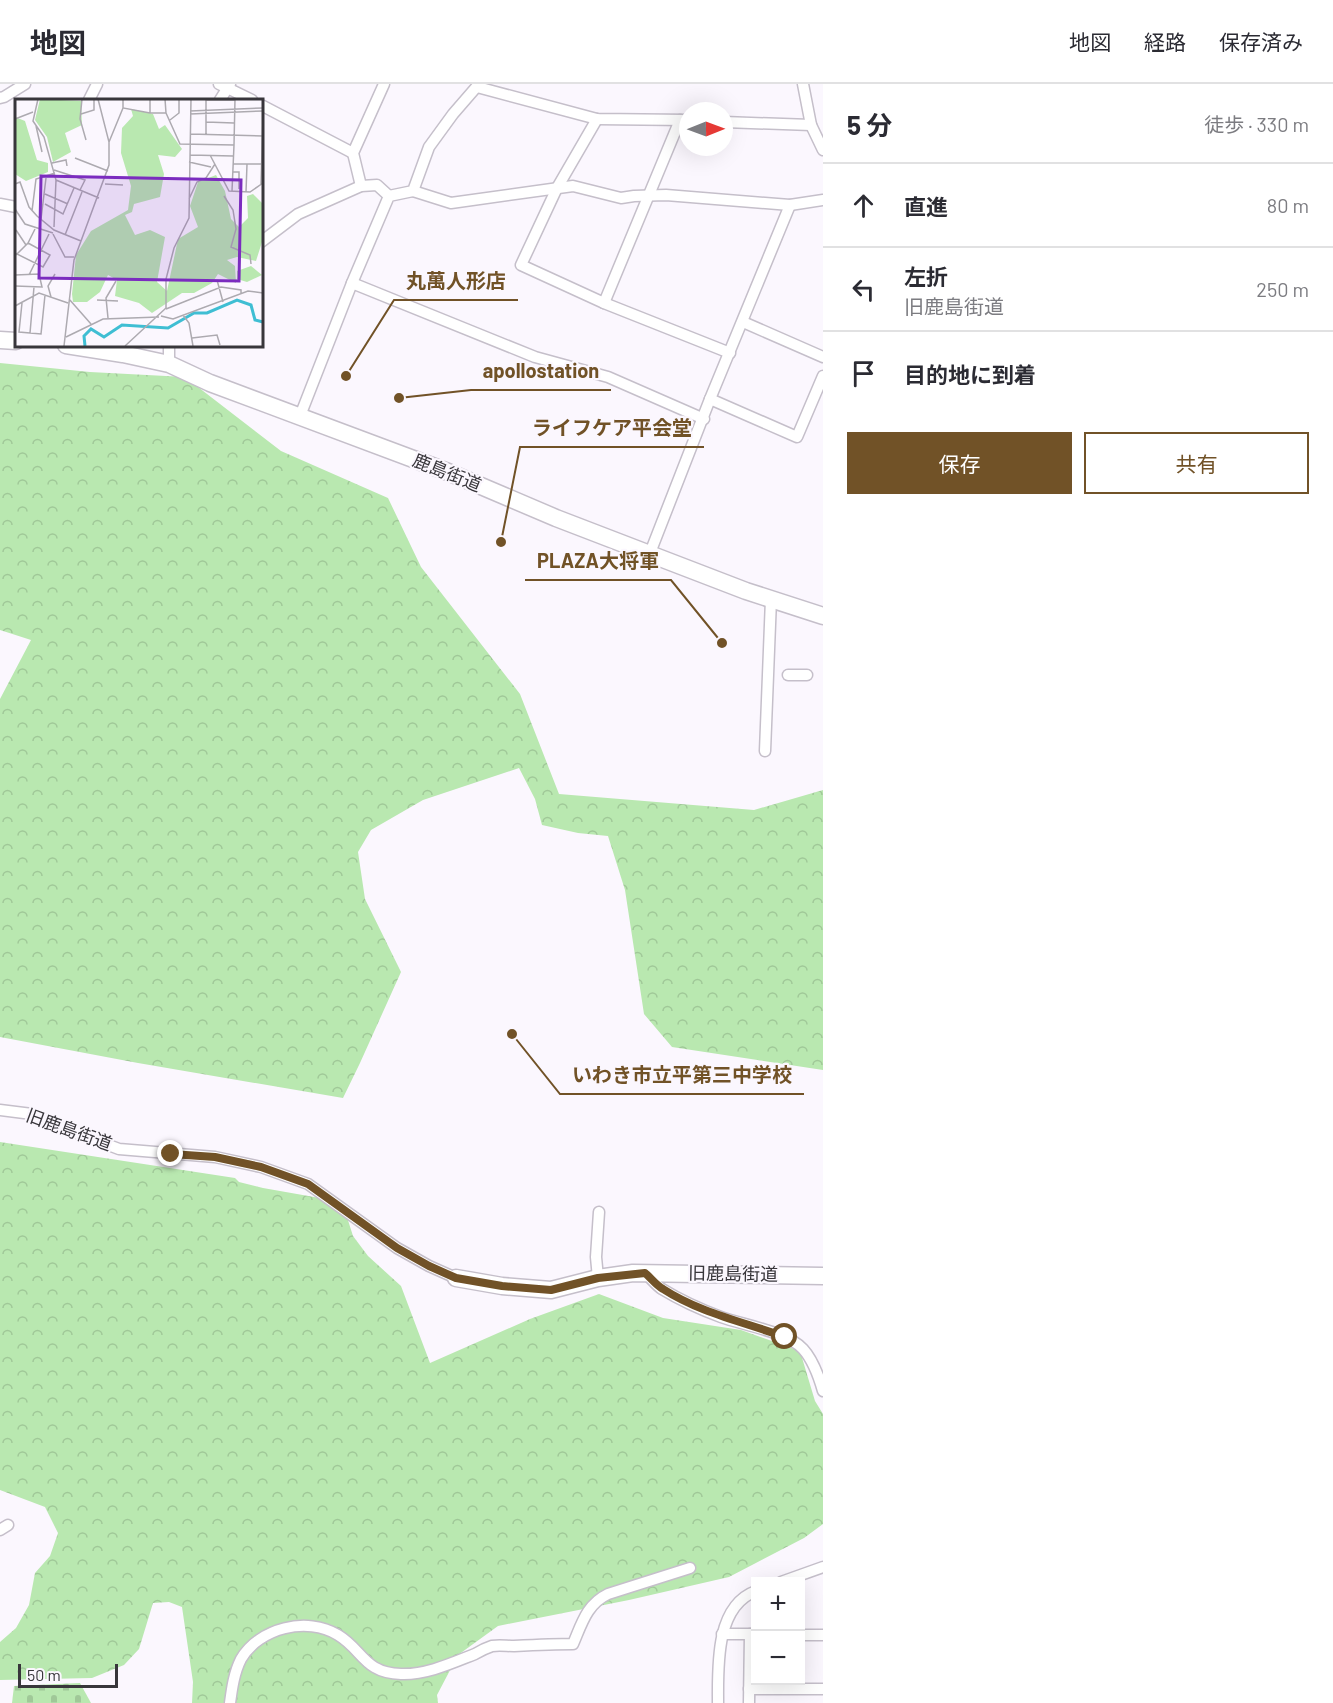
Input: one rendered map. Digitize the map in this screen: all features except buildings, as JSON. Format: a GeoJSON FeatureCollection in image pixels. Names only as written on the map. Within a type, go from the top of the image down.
{"type":"FeatureCollection","features":[{"type":"Feature","properties":{"kind":"street"},"geometry":{"type":"LineString","coordinates":[[0,98],[25,84]]}},
{"type":"Feature","properties":{"kind":"street"},"geometry":{"type":"LineString","coordinates":[[90,99],[98,84]]}},
{"type":"Feature","properties":{"kind":"street"},"geometry":{"type":"LineString","coordinates":[[361,186],[353,153],[384,84]]}},
{"type":"Feature","properties":{"kind":"street"},"geometry":{"type":"LineString","coordinates":[[803,84],[811,125],[823,150]]}},
{"type":"Feature","properties":{"kind":"street"},"geometry":{"type":"LineString","coordinates":[[413,191],[429,147],[478,85],[597,119],[679,120]]}},
{"type":"Feature","properties":{"kind":"street"},"geometry":{"type":"LineString","coordinates":[[226,86],[250,99]]}},
{"type":"Feature","properties":{"kind":"street"},"geometry":{"type":"LineString","coordinates":[[262,106],[353,153]]}},
{"type":"Feature","properties":{"kind":"street"},"geometry":{"type":"LineString","coordinates":[[597,119],[557,188],[521,265],[604,303],[730,353]]}},
{"type":"Feature","properties":{"kind":"street"},"geometry":{"type":"LineString","coordinates":[[733,122],[811,125]]}},
{"type":"Feature","properties":{"kind":"street"},"geometry":{"type":"LineString","coordinates":[[604,303],[679,131]]}},
{"type":"Feature","properties":{"kind":"street"},"geometry":{"type":"LineString","coordinates":[[262,241],[298,214],[361,186],[377,185],[389,196]]}},
{"type":"Feature","properties":{"kind":"street"},"geometry":{"type":"LineString","coordinates":[[389,196],[413,191],[451,203],[573,186],[621,198],[666,195],[790,205],[823,200]]}},
{"type":"Feature","properties":{"kind":"street"},"geometry":{"type":"LineString","coordinates":[[300,416],[389,196]]}},
{"type":"Feature","properties":{"kind":"street"},"geometry":{"type":"LineString","coordinates":[[0,204],[15,207]]}},
{"type":"Feature","properties":{"kind":"street"},"geometry":{"type":"LineString","coordinates":[[650,553],[790,205]]}},
{"type":"Feature","properties":{"kind":"street"},"geometry":{"type":"LineString","coordinates":[[352,283],[536,357],[608,377],[704,419]]}},
{"type":"Feature","properties":{"kind":"street"},"geometry":{"type":"LineString","coordinates":[[743,322],[823,357]]}},
{"type":"Feature","properties":{"kind":"street"},"geometry":{"type":"LineString","coordinates":[[0,340],[15,341]]}},
{"type":"Feature","properties":{"kind":"street","name":"鹿島街道"},"geometry":{"type":"LineString","coordinates":[[73,346],[169,364],[210,383],[448,472],[556,518],[771,599],[823,616]]}},
{"type":"Feature","properties":{"kind":"street"},"geometry":{"type":"LineString","coordinates":[[169,346],[169,364]]}},
{"type":"Feature","properties":{"kind":"street"},"geometry":{"type":"LineString","coordinates":[[711,399],[797,437],[823,376]]}},
{"type":"Feature","properties":{"kind":"street"},"geometry":{"type":"LineString","coordinates":[[765,751],[771,599]]}},
{"type":"Feature","properties":{"kind":"street"},"geometry":{"type":"LineString","coordinates":[[788,675],[812,676]]}},
{"type":"Feature","properties":{"kind":"street","name":"旧鹿島街道"},"geometry":{"type":"LineString","coordinates":[[0,1110],[32,1114],[119,1149],[215,1157],[261,1167],[308,1184],[397,1248],[456,1278],[502,1286],[551,1290],[598,1278],[645,1273],[823,1276]]}},
{"type":"Feature","properties":{"kind":"street"},"geometry":{"type":"LineString","coordinates":[[598,1278],[596,1257],[599,1212]]}},
{"type":"Feature","properties":{"kind":"street"},"geometry":{"type":"LineString","coordinates":[[645,1273],[662,1288],[701,1309],[785,1337],[796,1343],[808,1355],[823,1391]]}},
{"type":"Feature","properties":{"kind":"street"},"geometry":{"type":"LineString","coordinates":[[793,1577],[823,1567]]}},
{"type":"Feature","properties":{"kind":"street"},"geometry":{"type":"LineString","coordinates":[[230,1703],[236,1672],[242,1657],[259,1640],[272,1632],[301,1626],[325,1629],[338,1635],[363,1660],[375,1668],[398,1674],[420,1673],[491,1646],[573,1644],[585,1616],[598,1599],[690,1568]]}},
{"type":"Feature","properties":{"kind":"street"},"geometry":{"type":"LineString","coordinates":[[718,1703],[718,1664],[722,1634],[731,1609],[746,1594],[751,1592]]}},
{"type":"Feature","properties":{"kind":"street"},"geometry":{"type":"LineString","coordinates":[[722,1634],[751,1634]]}},
{"type":"Feature","properties":{"kind":"street"},"geometry":{"type":"LineString","coordinates":[[805,1635],[823,1635]]}},
{"type":"Feature","properties":{"kind":"street"},"geometry":{"type":"LineString","coordinates":[[749,1703],[751,1662]]}},
{"type":"Feature","properties":{"kind":"street"},"geometry":{"type":"LineString","coordinates":[[749,1689],[823,1689]]}},
{"type":"Feature","properties":{"kind":"green space"},"geometry":{"type":"Polygon","coordinates":[[[0,363],[90,372],[185,377],[281,451],[388,498],[421,567],[520,694],[559,794],[754,810],[823,790],[823,1070],[672,1047],[644,1014],[625,890],[608,836],[578,833],[542,825],[535,799],[519,768],[423,800],[371,830],[358,852],[365,899],[401,972],[343,1098],[0,1037],[0,699],[31,640],[0,630],[0,363]]]}},
{"type":"Feature","properties":{"kind":"green space"},"geometry":{"type":"Polygon","coordinates":[[[0,1142],[235,1178],[239,1182],[263,1188],[331,1200],[346,1214],[353,1236],[368,1256],[401,1286],[430,1363],[530,1319],[599,1294],[663,1318],[741,1330],[800,1351],[815,1401],[823,1414],[823,1524],[804,1538],[729,1577],[498,1626],[458,1655],[437,1695],[438,1703],[192,1703],[193,1682],[182,1607],[169,1602],[153,1603],[139,1649],[124,1665],[92,1678],[0,1680],[0,1642],[16,1628],[29,1605],[35,1573],[50,1556],[58,1533],[45,1507],[0,1490],[0,1142]]]}},
{"type":"Feature","properties":{"kind":"green space"},"geometry":{"type":"Polygon","coordinates":[[[80,1683],[91,1703],[12,1703],[14,1686],[80,1683]]]}},
{"type":"Feature","properties":{"kind":"place","name":"丸萬人形店"},"geometry":{"type":"Point","coordinates":[346,376]}},
{"type":"Feature","properties":{"kind":"place","name":"apollostation"},"geometry":{"type":"Point","coordinates":[399,398]}},
{"type":"Feature","properties":{"kind":"place","name":"ライフケア平会堂"},"geometry":{"type":"Point","coordinates":[501,542]}},
{"type":"Feature","properties":{"kind":"place","name":"PLAZA大将軍"},"geometry":{"type":"Point","coordinates":[722,643]}},
{"type":"Feature","properties":{"kind":"place","name":"いわき市立平第三中学校"},"geometry":{"type":"Point","coordinates":[512,1034]}},
{"type":"Feature","properties":{"kind":"route"},"geometry":{"type":"LineString","coordinates":[[171,1154],[215,1157],[261,1167],[308,1184],[397,1248],[456,1278],[502,1286],[551,1290],[598,1278],[645,1273],[662,1288],[701,1309],[785,1337]]}}]}
